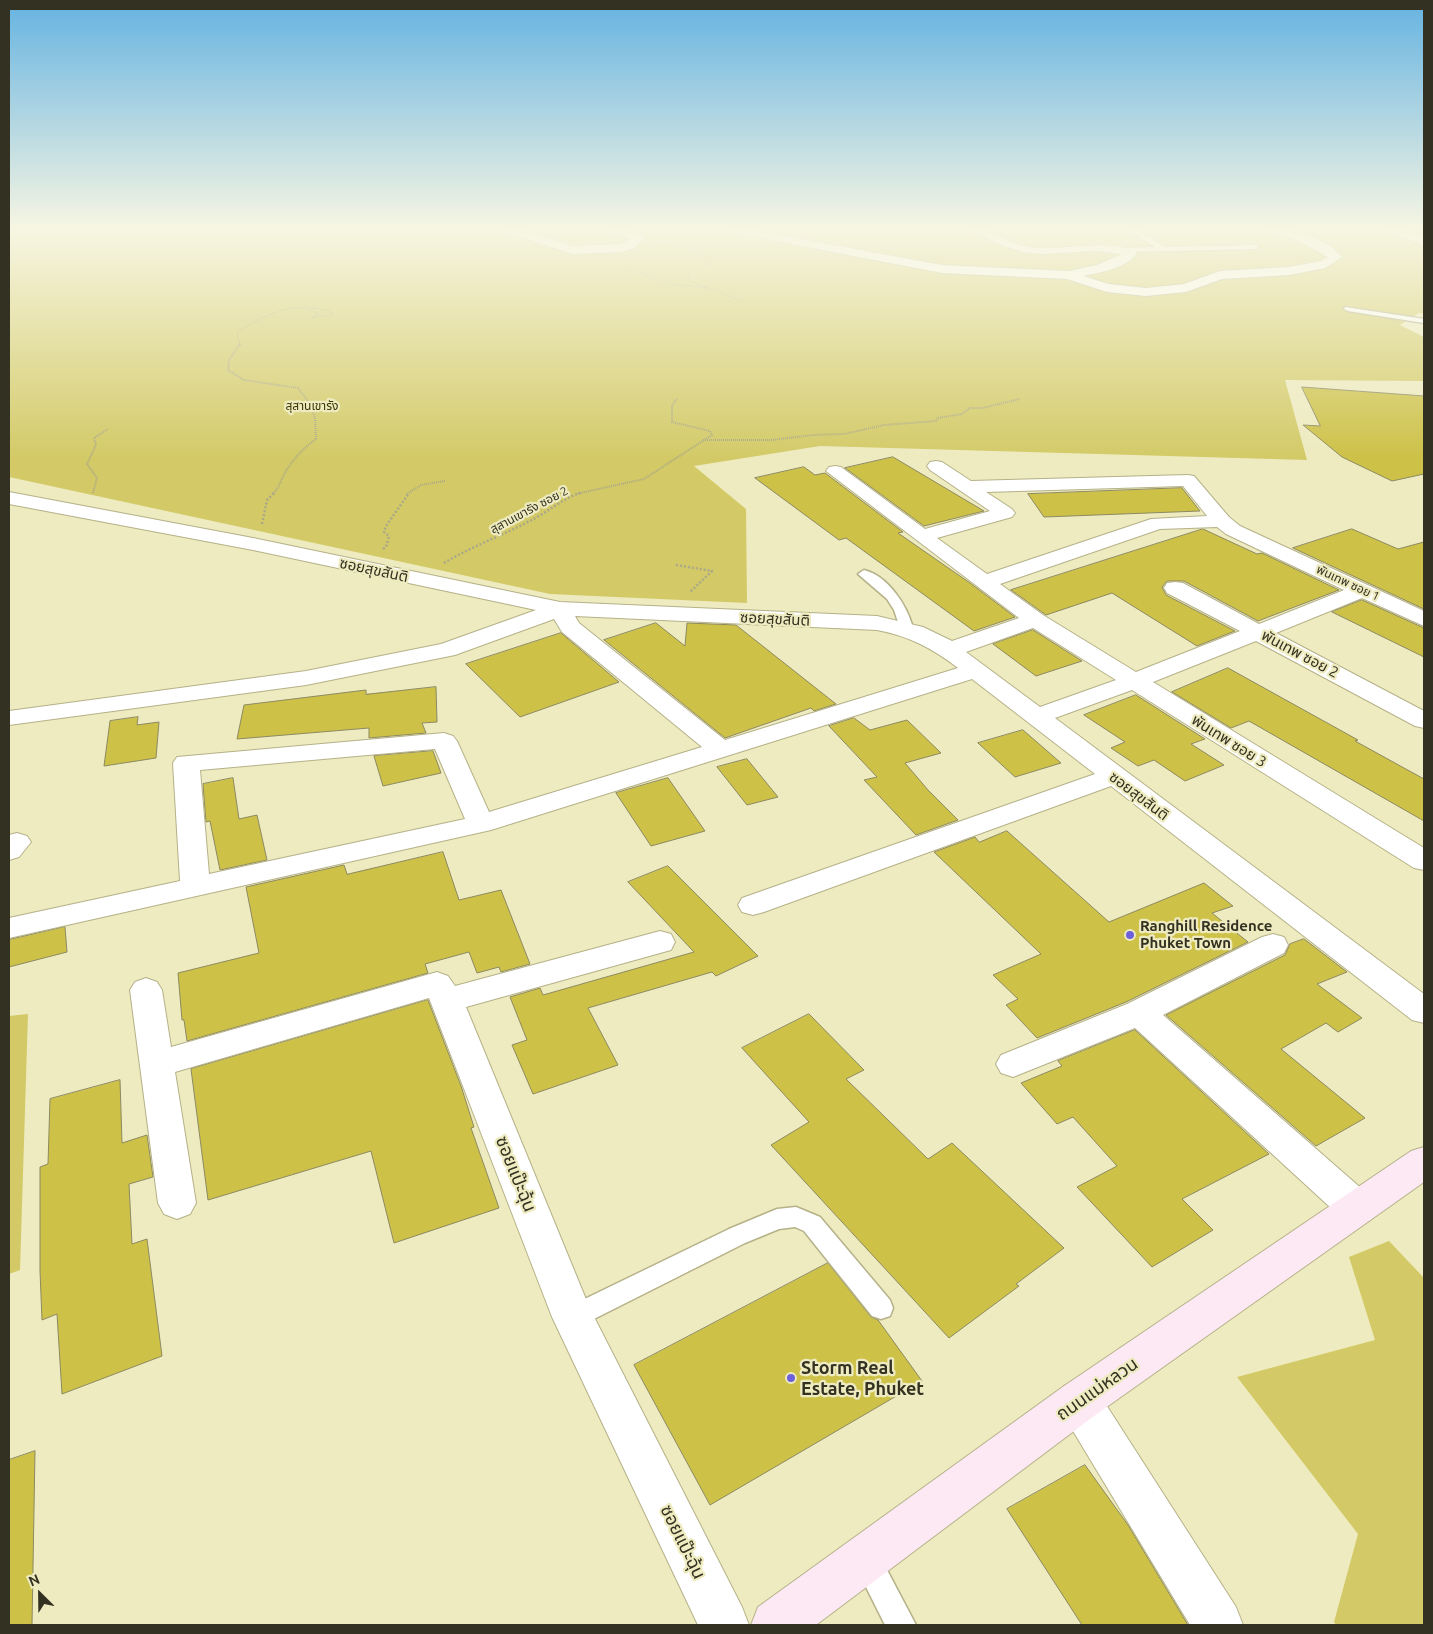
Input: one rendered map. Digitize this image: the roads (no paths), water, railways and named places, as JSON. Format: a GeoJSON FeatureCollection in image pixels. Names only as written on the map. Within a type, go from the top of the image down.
{"type":"FeatureCollection","features":[{"type":"Feature","properties":{"kind":"main road","name":"ถนนแม่หลวน"},"geometry":{"type":"LineString","coordinates":[[776,1625],[1079,1401],[1424,1162]]}},
{"type":"Feature","properties":{"kind":"street"},"geometry":{"type":"LineString","coordinates":[[922,536],[1004,514],[936,466]]}},
{"type":"Feature","properties":{"kind":"street","name":"พันเทพ ซอย 3"},"geometry":{"type":"LineString","coordinates":[[835,471],[1035,620],[1132,682],[1424,861]]}},
{"type":"Feature","properties":{"kind":"street","name":"พันเทพ ซอย 1"},"geometry":{"type":"LineString","coordinates":[[966,486],[1188,480],[1222,521],[1233,530],[1424,619]]}},
{"type":"Feature","properties":{"kind":"street","name":"ซอยสุขสันติ"},"geometry":{"type":"LineString","coordinates":[[9,498],[253,544],[560,608],[877,623],[906,628],[932,638],[949,650],[1424,1011]]}},
{"type":"Feature","properties":{"kind":"street"},"geometry":{"type":"LineString","coordinates":[[985,582],[1158,523],[1222,521]]}},
{"type":"Feature","properties":{"kind":"street","name":"พันเทพ ซอย 2"},"geometry":{"type":"LineString","coordinates":[[1176,588],[1424,720]]}},
{"type":"Feature","properties":{"kind":"street"},"geometry":{"type":"LineString","coordinates":[[1038,716],[1132,682],[1363,590]]}},
{"type":"Feature","properties":{"kind":"street"},"geometry":{"type":"LineString","coordinates":[[9,718],[306,678],[391,662],[448,650],[560,608],[570,627],[721,749]]}},
{"type":"Feature","properties":{"kind":"street"},"geometry":{"type":"LineString","coordinates":[[949,650],[1035,620]]}},
{"type":"Feature","properties":{"kind":"street"},"geometry":{"type":"LineString","coordinates":[[9,928],[481,824],[976,670]]}},
{"type":"Feature","properties":{"kind":"street"},"geometry":{"type":"LineString","coordinates":[[195,888],[186,763],[444,741],[481,824]]}},
{"type":"Feature","properties":{"kind":"street"},"geometry":{"type":"LineString","coordinates":[[753,906],[1114,776]]}},
{"type":"Feature","properties":{"kind":"street"},"geometry":{"type":"LineString","coordinates":[[447,1000],[660,942]]}},
{"type":"Feature","properties":{"kind":"street"},"geometry":{"type":"LineString","coordinates":[[1013,1064],[1140,1013],[1273,944]]}},
{"type":"Feature","properties":{"kind":"street","name":"ซอยแป๊ะฉุ้น"},"geometry":{"type":"LineString","coordinates":[[157,1064],[437,984],[447,1000],[573,1317],[724,1625]]}},
{"type":"Feature","properties":{"kind":"street"},"geometry":{"type":"LineString","coordinates":[[146,990],[177,1203]]}},
{"type":"Feature","properties":{"kind":"street"},"geometry":{"type":"LineString","coordinates":[[1140,1013],[1357,1208]]}},
{"type":"Feature","properties":{"kind":"street"},"geometry":{"type":"LineString","coordinates":[[1079,1401],[1218,1625]]}},
{"type":"Feature","properties":{"kind":"lane"},"geometry":{"type":"LineString","coordinates":[[1348,309],[1424,321]]}},
{"type":"Feature","properties":{"kind":"lane"},"geometry":{"type":"LineString","coordinates":[[864,574],[891,593],[903,613],[906,628]]}},
{"type":"Feature","properties":{"kind":"lane"},"geometry":{"type":"LineString","coordinates":[[573,1317],[737,1236],[777,1219],[796,1217],[812,1224],[881,1308]]}},
{"type":"Feature","properties":{"kind":"lane"},"geometry":{"type":"LineString","coordinates":[[866,1559],[902,1625]]}},
{"type":"Feature","properties":{"kind":"place","name":"Ranghill Residence Phuket Town"},"geometry":{"type":"Point","coordinates":[1130,935]}},
{"type":"Feature","properties":{"kind":"place","name":"Storm Real Estate, Phuket"},"geometry":{"type":"Point","coordinates":[791,1378]}},
{"type":"Feature","properties":{"kind":"park label","name":"สุสานเขารัง"},"geometry":{"type":"Point","coordinates":[312,406]}}]}
